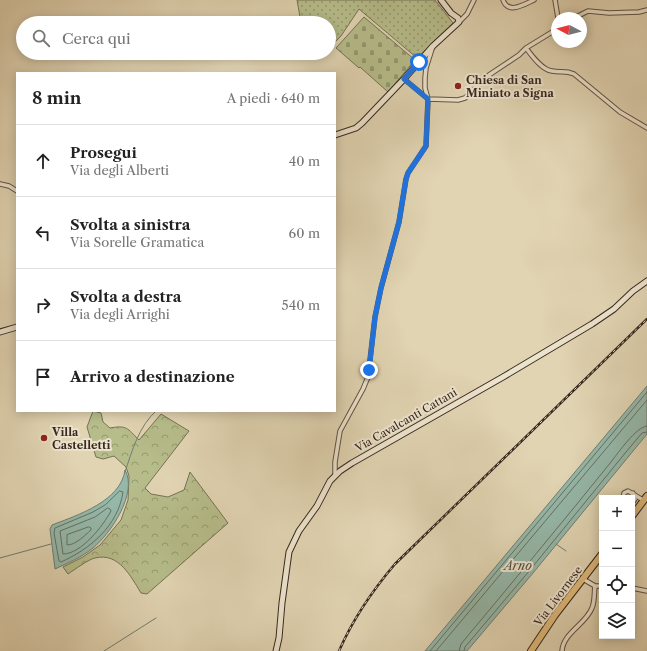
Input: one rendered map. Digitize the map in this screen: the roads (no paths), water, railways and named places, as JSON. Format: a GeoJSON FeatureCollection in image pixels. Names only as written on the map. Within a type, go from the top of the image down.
{"type":"FeatureCollection","features":[{"type":"Feature","properties":{"kind":"main road"},"geometry":{"type":"LineString","coordinates":[[635,507],[645,498]]}},
{"type":"Feature","properties":{"kind":"main road","name":"Via Livornese"},"geometry":{"type":"LineString","coordinates":[[531,651],[541,635],[599,558]]}},
{"type":"Feature","properties":{"kind":"street"},"geometry":{"type":"LineString","coordinates":[[440,0],[452,13],[457,23]]}},
{"type":"Feature","properties":{"kind":"street"},"geometry":{"type":"LineString","coordinates":[[336,135],[356,128],[362,123],[433,46],[467,14],[474,0]]}},
{"type":"Feature","properties":{"kind":"street"},"geometry":{"type":"LineString","coordinates":[[503,0],[509,7],[514,8],[534,0]]}},
{"type":"Feature","properties":{"kind":"street"},"geometry":{"type":"LineString","coordinates":[[555,0],[557,12]]}},
{"type":"Feature","properties":{"kind":"street"},"geometry":{"type":"LineString","coordinates":[[586,12],[609,13],[639,12],[647,10]]}},
{"type":"Feature","properties":{"kind":"street"},"geometry":{"type":"LineString","coordinates":[[404,79],[428,99],[452,101],[465,98],[489,75],[519,55],[526,48],[551,33]]}},
{"type":"Feature","properties":{"kind":"street"},"geometry":{"type":"LineString","coordinates":[[335,475],[335,462],[340,431],[368,377],[375,317],[381,288],[399,222],[406,179],[408,173],[426,146],[428,99],[425,88],[425,78],[426,68],[433,46]]}},
{"type":"Feature","properties":{"kind":"street"},"geometry":{"type":"LineString","coordinates":[[526,48],[532,57],[547,69],[552,71],[567,71],[574,74],[620,112],[647,128]]}},
{"type":"Feature","properties":{"kind":"street"},"geometry":{"type":"LineString","coordinates":[[0,184],[9,186],[16,190]]}},
{"type":"Feature","properties":{"kind":"street","name":"Via Cavalcanti Cattani"},"geometry":{"type":"LineString","coordinates":[[276,651],[279,638],[289,552],[296,536],[317,506],[335,475],[352,463],[503,377],[592,324],[614,309],[633,291],[647,281]]}},
{"type":"Feature","properties":{"kind":"street"},"geometry":{"type":"LineString","coordinates":[[0,332],[16,327]]}},
{"type":"Feature","properties":{"kind":"street"},"geometry":{"type":"LineString","coordinates":[[623,495],[628,491],[645,498]]}},
{"type":"Feature","properties":{"kind":"street"},"geometry":{"type":"LineString","coordinates":[[583,579],[595,586],[599,586]]}},
{"type":"Feature","properties":{"kind":"street"},"geometry":{"type":"LineString","coordinates":[[562,651],[565,640],[592,608],[595,586]]}},
{"type":"Feature","properties":{"kind":"street"},"geometry":{"type":"LineString","coordinates":[[635,589],[647,591]]}},
{"type":"Feature","properties":{"kind":"water","name":"Arno"},"geometry":{"type":"Polygon","coordinates":[[[647,386],[647,434],[533,573],[467,651],[425,651],[647,386]]]}},
{"type":"Feature","properties":{"kind":"water"},"geometry":{"type":"Polygon","coordinates":[[[125,470],[128,479],[128,490],[125,501],[121,512],[107,533],[89,551],[55,569],[50,529],[52,525],[74,517],[107,498],[116,490],[122,481],[125,470]]]}},
{"type":"Feature","properties":{"kind":"waterway"},"geometry":{"type":"LineString","coordinates":[[125,472],[133,447],[145,424],[155,412]]}},
{"type":"Feature","properties":{"kind":"waterway"},"geometry":{"type":"LineString","coordinates":[[0,558],[51,544]]}},
{"type":"Feature","properties":{"kind":"waterway"},"geometry":{"type":"LineString","coordinates":[[556,544],[566,551]]}},
{"type":"Feature","properties":{"kind":"waterway"},"geometry":{"type":"LineString","coordinates":[[104,651],[156,618]]}},
{"type":"Feature","properties":{"kind":"railway"},"geometry":{"type":"LineString","coordinates":[[339,651],[350,628],[364,606],[395,564],[647,319]]}},
{"type":"Feature","properties":{"kind":"place","name":"Chiesa di San Miniato a Signa"},"geometry":{"type":"Point","coordinates":[458,86]}},
{"type":"Feature","properties":{"kind":"place","name":"Villa Castelletti"},"geometry":{"type":"Point","coordinates":[44,438]}}]}
